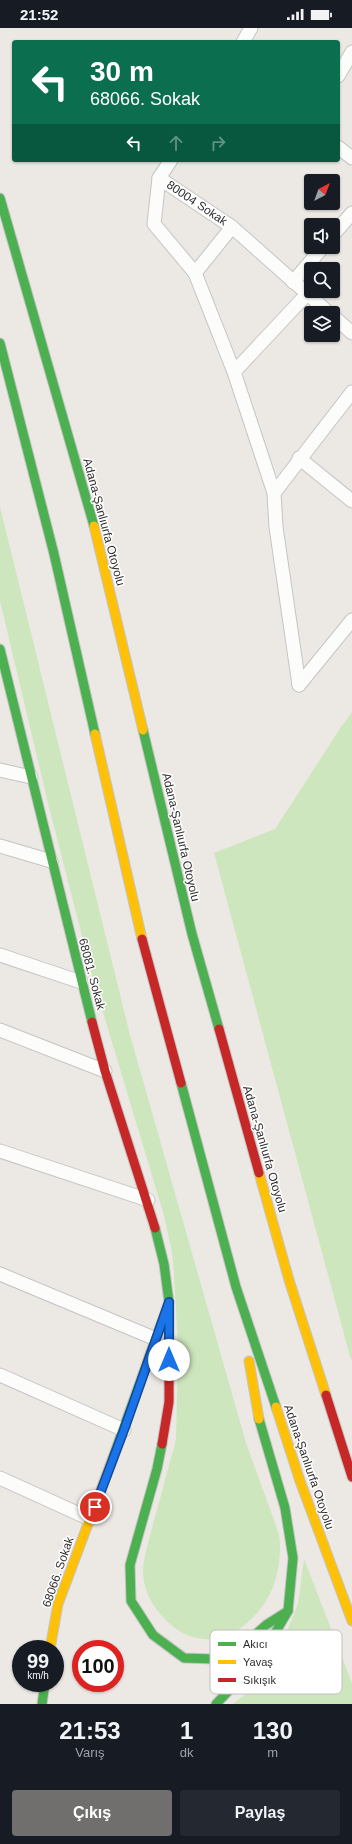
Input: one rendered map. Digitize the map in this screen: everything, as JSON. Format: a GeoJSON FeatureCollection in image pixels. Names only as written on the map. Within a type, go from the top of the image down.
{"type":"FeatureCollection","features":[{"type":"Feature","properties":{"kind":"main road","name":"Adana-Şanlıurfa Otoyolu"},"geometry":{"type":"LineString","coordinates":[[0,198],[99,544],[192,934],[289,1280],[352,1477]]}},
{"type":"Feature","properties":{"kind":"main road","name":"Adana-Şanlıurfa Otoyolu"},"geometry":{"type":"LineString","coordinates":[[0,344],[54,554],[138,925],[236,1287],[300,1481],[352,1621]]}},
{"type":"Feature","properties":{"kind":"main road","name":"68081. Sokak"},"geometry":{"type":"LineString","coordinates":[[0,649],[81,982],[105,1071],[148,1200],[164,1264],[169,1302],[169,1402],[157,1469],[130,1565],[132,1601],[153,1635],[184,1658],[210,1659]]}},
{"type":"Feature","properties":{"kind":"main road"},"geometry":{"type":"LineString","coordinates":[[289,1280],[343,1417]]}},
{"type":"Feature","properties":{"kind":"main road"},"geometry":{"type":"LineString","coordinates":[[236,1287],[258,1416],[285,1508],[292,1558],[288,1611],[277,1630]]}},
{"type":"Feature","properties":{"kind":"main road","name":"68066. Sokak"},"geometry":{"type":"LineString","coordinates":[[52,1640],[58,1604],[124,1430],[169,1302]]}},
{"type":"Feature","properties":{"kind":"main road","name":"68081. Sokak"},"geometry":{"type":"LineString","coordinates":[[260,1630],[288,1611]]}},
{"type":"Feature","properties":{"kind":"main road"},"geometry":{"type":"LineString","coordinates":[[42,1704],[44,1692]]}},
{"type":"Feature","properties":{"kind":"main road"},"geometry":{"type":"LineString","coordinates":[[216,1704],[226,1694]]}},
{"type":"Feature","properties":{"kind":"street"},"geometry":{"type":"LineString","coordinates":[[244,40],[251,28]]}},
{"type":"Feature","properties":{"kind":"street"},"geometry":{"type":"LineString","coordinates":[[340,73],[352,52]]}},
{"type":"Feature","properties":{"kind":"street"},"geometry":{"type":"LineString","coordinates":[[340,149],[352,158]]}},
{"type":"Feature","properties":{"kind":"street","name":"80004 Sokak"},"geometry":{"type":"LineString","coordinates":[[170,162],[159,178],[232,227],[304,291]]}},
{"type":"Feature","properties":{"kind":"street"},"geometry":{"type":"LineString","coordinates":[[159,178],[154,224],[195,273],[234,372],[274,494],[276,527],[299,685],[352,620]]}},
{"type":"Feature","properties":{"kind":"street"},"geometry":{"type":"LineString","coordinates":[[340,227],[352,213]]}},
{"type":"Feature","properties":{"kind":"street"},"geometry":{"type":"LineString","coordinates":[[195,273],[232,227]]}},
{"type":"Feature","properties":{"kind":"street"},"geometry":{"type":"LineString","coordinates":[[293,282],[317,254]]}},
{"type":"Feature","properties":{"kind":"street"},"geometry":{"type":"LineString","coordinates":[[234,372],[304,297]]}},
{"type":"Feature","properties":{"kind":"street","name":"80004 Sokak"},"geometry":{"type":"LineString","coordinates":[[312,298],[321,306]]}},
{"type":"Feature","properties":{"kind":"street"},"geometry":{"type":"LineString","coordinates":[[340,322],[352,333]]}},
{"type":"Feature","properties":{"kind":"street"},"geometry":{"type":"LineString","coordinates":[[274,494],[300,458],[352,392]]}},
{"type":"Feature","properties":{"kind":"street"},"geometry":{"type":"LineString","coordinates":[[300,458],[352,501]]}},
{"type":"Feature","properties":{"kind":"street"},"geometry":{"type":"LineString","coordinates":[[0,770],[31,777]]}},
{"type":"Feature","properties":{"kind":"street"},"geometry":{"type":"LineString","coordinates":[[0,846],[51,861]]}},
{"type":"Feature","properties":{"kind":"street"},"geometry":{"type":"LineString","coordinates":[[0,955],[81,982]]}},
{"type":"Feature","properties":{"kind":"street"},"geometry":{"type":"LineString","coordinates":[[0,1030],[105,1071]]}},
{"type":"Feature","properties":{"kind":"street"},"geometry":{"type":"LineString","coordinates":[[0,1151],[148,1200]]}},
{"type":"Feature","properties":{"kind":"street"},"geometry":{"type":"LineString","coordinates":[[0,1274],[156,1339]]}},
{"type":"Feature","properties":{"kind":"street"},"geometry":{"type":"LineString","coordinates":[[0,1375],[124,1430]]}},
{"type":"Feature","properties":{"kind":"street"},"geometry":{"type":"LineString","coordinates":[[0,1478],[90,1519]]}},
{"type":"Feature","properties":{"kind":"green space"},"geometry":{"type":"Polygon","coordinates":[[[0,507],[130,1035],[246,1443],[279,1534],[280,1551],[278,1569],[274,1586],[266,1601],[255,1615],[243,1626],[236,1630],[210,1630],[210,1638],[202,1639],[188,1635],[174,1628],[161,1615],[153,1604],[144,1582],[143,1569],[146,1552],[176,1440],[178,1348],[172,1252],[163,1212],[93,979],[48,803],[0,601],[0,507]]]}},
{"type":"Feature","properties":{"kind":"green space"},"geometry":{"type":"Polygon","coordinates":[[[352,712],[351,1360],[214,853],[275,829],[352,712]]]}},
{"type":"Feature","properties":{"kind":"green space"},"geometry":{"type":"Polygon","coordinates":[[[304,1559],[331,1630],[287,1630],[298,1604],[304,1559]]]}},
{"type":"Feature","properties":{"kind":"green space"},"geometry":{"type":"Polygon","coordinates":[[[342,1657],[352,1683],[352,1704],[233,1704],[246,1694],[342,1694],[342,1657]]]}},
{"type":"Feature","properties":{"kind":"traffic: fast"},"geometry":{"type":"LineString","coordinates":[[0,198],[94,526]]}},
{"type":"Feature","properties":{"kind":"traffic: fast"},"geometry":{"type":"LineString","coordinates":[[0,343],[54,554],[95,734]]}},
{"type":"Feature","properties":{"kind":"traffic: fast"},"geometry":{"type":"LineString","coordinates":[[0,649],[92,1022]]}},
{"type":"Feature","properties":{"kind":"traffic: fast"},"geometry":{"type":"LineString","coordinates":[[143,730],[192,934],[219,1029]]}},
{"type":"Feature","properties":{"kind":"traffic: fast"},"geometry":{"type":"LineString","coordinates":[[181,1083],[236,1287],[276,1407]]}},
{"type":"Feature","properties":{"kind":"traffic: fast"},"geometry":{"type":"LineString","coordinates":[[112,1460],[169,1302],[164,1264],[155,1228]]}},
{"type":"Feature","properties":{"kind":"traffic: fast"},"geometry":{"type":"LineString","coordinates":[[259,1419],[285,1508],[293,1558],[288,1611],[277,1630]]}},
{"type":"Feature","properties":{"kind":"traffic: fast"},"geometry":{"type":"LineString","coordinates":[[162,1444],[157,1469],[130,1565],[131,1601],[153,1635],[184,1658],[210,1659]]}},
{"type":"Feature","properties":{"kind":"traffic: fast"},"geometry":{"type":"LineString","coordinates":[[260,1630],[288,1611]]}},
{"type":"Feature","properties":{"kind":"traffic: fast"},"geometry":{"type":"LineString","coordinates":[[42,1704],[44,1692]]}},
{"type":"Feature","properties":{"kind":"traffic: fast"},"geometry":{"type":"LineString","coordinates":[[216,1704],[226,1694]]}},
{"type":"Feature","properties":{"kind":"traffic: slow"},"geometry":{"type":"LineString","coordinates":[[94,526],[143,730]]}},
{"type":"Feature","properties":{"kind":"traffic: slow"},"geometry":{"type":"LineString","coordinates":[[95,734],[142,939]]}},
{"type":"Feature","properties":{"kind":"traffic: slow"},"geometry":{"type":"LineString","coordinates":[[259,1173],[289,1280],[326,1395]]}},
{"type":"Feature","properties":{"kind":"traffic: slow"},"geometry":{"type":"LineString","coordinates":[[249,1361],[259,1419]]}},
{"type":"Feature","properties":{"kind":"traffic: slow"},"geometry":{"type":"LineString","coordinates":[[276,1407],[300,1481],[352,1621]]}},
{"type":"Feature","properties":{"kind":"traffic: slow"},"geometry":{"type":"LineString","coordinates":[[52,1640],[58,1604],[112,1460]]}},
{"type":"Feature","properties":{"kind":"traffic: jam"},"geometry":{"type":"LineString","coordinates":[[142,939],[181,1083]]}},
{"type":"Feature","properties":{"kind":"traffic: jam"},"geometry":{"type":"LineString","coordinates":[[92,1022],[105,1071],[155,1228]]}},
{"type":"Feature","properties":{"kind":"traffic: jam"},"geometry":{"type":"LineString","coordinates":[[219,1029],[259,1173]]}},
{"type":"Feature","properties":{"kind":"traffic: jam"},"geometry":{"type":"LineString","coordinates":[[162,1444],[169,1402],[169,1302]]}},
{"type":"Feature","properties":{"kind":"traffic: jam"},"geometry":{"type":"LineString","coordinates":[[326,1395],[352,1477]]}},
{"type":"Feature","properties":{"kind":"route"},"geometry":{"type":"LineString","coordinates":[[95,1507],[169,1302],[169,1360]]}}]}
